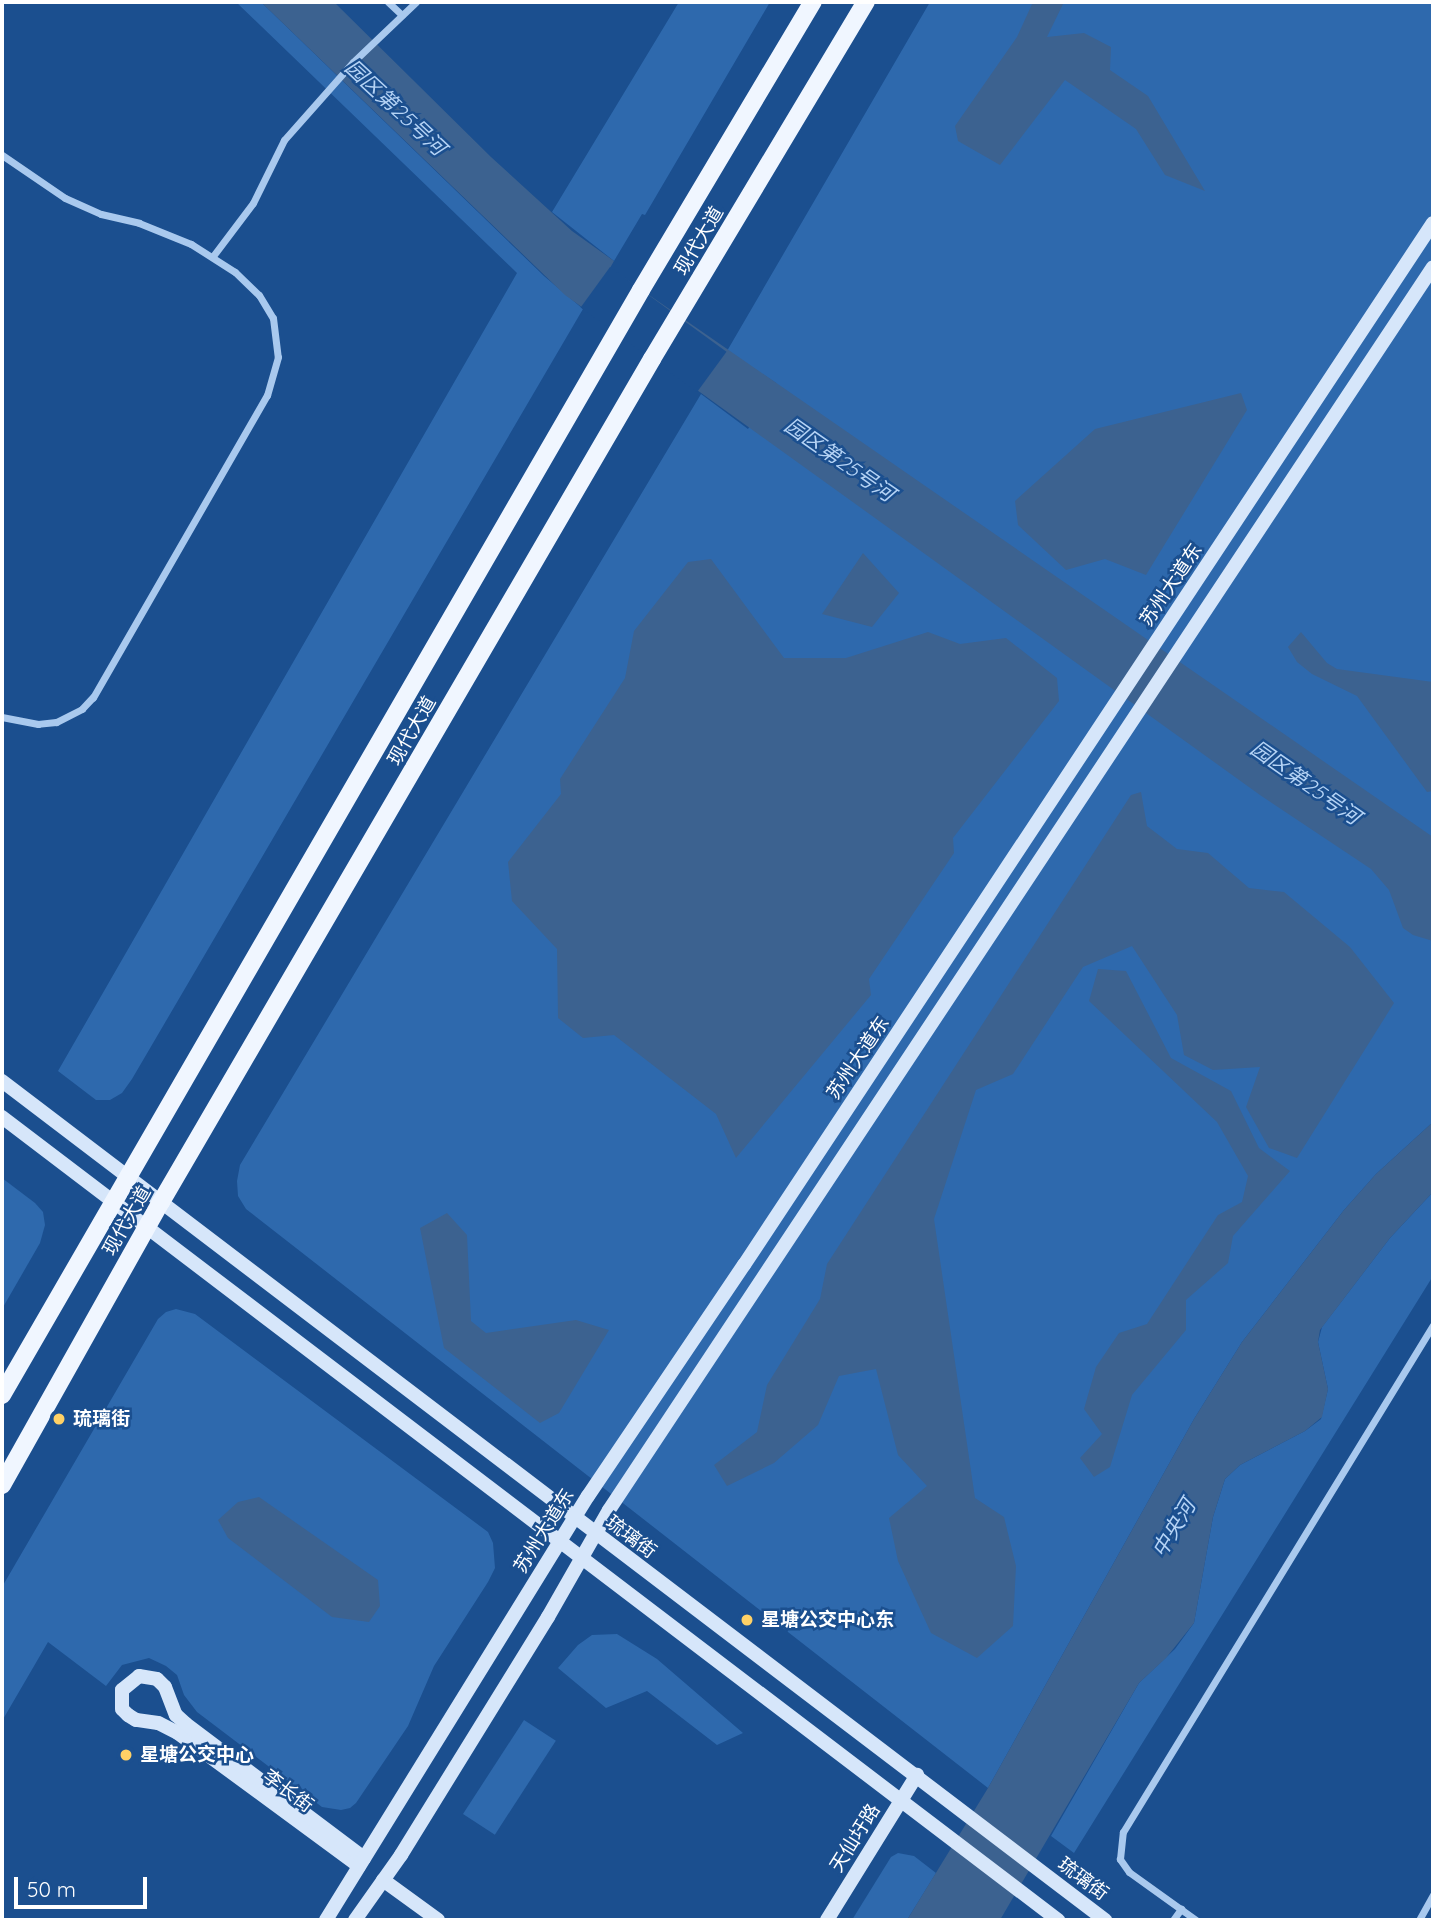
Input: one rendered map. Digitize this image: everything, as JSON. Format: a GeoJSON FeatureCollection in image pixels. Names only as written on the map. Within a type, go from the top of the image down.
{"type":"FeatureCollection","features":[{"type":"Feature","properties":{"kind":"main road","name":"现代大道"},"geometry":{"type":"LineString","coordinates":[[2,1395],[641,290],[813,2]]}},
{"type":"Feature","properties":{"kind":"main road","name":"现代大道"},"geometry":{"type":"LineString","coordinates":[[2,1485],[161,1202],[678,316],[866,2]]}},
{"type":"Feature","properties":{"kind":"main road","name":"苏州大道东"},"geometry":{"type":"LineString","coordinates":[[326,1920],[575,1518],[1433,223]]}},
{"type":"Feature","properties":{"kind":"main road"},"geometry":{"type":"LineString","coordinates":[[355,1920],[383,1880],[548,1617],[594,1533],[1433,267]]}},
{"type":"Feature","properties":{"kind":"main road","name":"琉璃街"},"geometry":{"type":"LineString","coordinates":[[2,1081],[1105,1920]]}},
{"type":"Feature","properties":{"kind":"main road"},"geometry":{"type":"LineString","coordinates":[[2,1117],[1058,1920]]}},
{"type":"Feature","properties":{"kind":"main road","name":"李长街"},"geometry":{"type":"LineString","coordinates":[[139,1676],[157,1679],[165,1687],[176,1714],[186,1724],[362,1862],[178,1733],[158,1723],[136,1720],[128,1715],[122,1709],[122,1690],[139,1676]]}},
{"type":"Feature","properties":{"kind":"main road","name":"天仙圩路"},"geometry":{"type":"LineString","coordinates":[[827,1920],[917,1775]]}},
{"type":"Feature","properties":{"kind":"main road"},"geometry":{"type":"LineString","coordinates":[[383,1880],[438,1920]]}},
{"type":"Feature","properties":{"kind":"street"},"geometry":{"type":"LineString","coordinates":[[388,2],[402,15]]}},
{"type":"Feature","properties":{"kind":"street"},"geometry":{"type":"LineString","coordinates":[[213,256],[253,203],[284,140],[384,32],[416,2]]}},
{"type":"Feature","properties":{"kind":"street"},"geometry":{"type":"LineString","coordinates":[[2,155],[65,198],[101,214],[139,223],[213,256],[259,295],[273,318],[278,357],[267,395],[93,697],[82,709],[56,722],[38,724],[2,717]]}},
{"type":"Feature","properties":{"kind":"street"},"geometry":{"type":"LineString","coordinates":[[1196,1920],[1129,1872],[1120,1859],[1123,1832],[1433,1325]]}},
{"type":"Feature","properties":{"kind":"street"},"geometry":{"type":"LineString","coordinates":[[1419,1920],[1433,1895]]}},
{"type":"Feature","properties":{"kind":"street"},"geometry":{"type":"LineString","coordinates":[[1173,1920],[1181,1909]]}},
{"type":"Feature","properties":{"kind":"shaded area"},"geometry":{"type":"Polygon","coordinates":[[[236,2],[261,2],[544,276],[583,309],[132,1079],[122,1093],[110,1100],[96,1100],[58,1071],[517,273],[236,2]]]}},
{"type":"Feature","properties":{"kind":"shaded area"},"geometry":{"type":"Polygon","coordinates":[[[679,2],[770,2],[645,215],[642,214],[614,261],[552,212],[679,2]]]}},
{"type":"Feature","properties":{"kind":"shaded area"},"geometry":{"type":"Polygon","coordinates":[[[930,2],[1433,2],[1433,1122],[1376,1174],[1344,1210],[1242,1342],[1194,1419],[988,1788],[246,1209],[238,1196],[237,1181],[240,1165],[701,394],[748,429],[776,383],[727,351],[930,2]]]}},
{"type":"Feature","properties":{"kind":"shaded area"},"geometry":{"type":"Polygon","coordinates":[[[2,1178],[35,1203],[43,1212],[45,1225],[40,1243],[2,1309],[2,1178]]]}},
{"type":"Feature","properties":{"kind":"shaded area"},"geometry":{"type":"Polygon","coordinates":[[[1433,1192],[1433,1276],[1074,1853],[1051,1836],[1139,1683],[1175,1649],[1194,1623],[1213,1517],[1225,1479],[1240,1465],[1305,1431],[1321,1419],[1328,1389],[1318,1342],[1322,1327],[1390,1238],[1433,1192]]]}},
{"type":"Feature","properties":{"kind":"shaded area"},"geometry":{"type":"Polygon","coordinates":[[[176,1309],[195,1314],[488,1532],[493,1543],[495,1568],[488,1582],[434,1666],[408,1726],[350,1808],[341,1810],[322,1807],[197,1712],[184,1695],[177,1675],[149,1658],[122,1665],[106,1686],[48,1642],[2,1721],[2,1587],[158,1319],[166,1312],[176,1309]]]}},
{"type":"Feature","properties":{"kind":"shaded area"},"geometry":{"type":"Polygon","coordinates":[[[617,1634],[657,1659],[743,1733],[717,1745],[647,1691],[606,1708],[558,1668],[578,1645],[592,1635],[617,1634]]]}},
{"type":"Feature","properties":{"kind":"shaded area"},"geometry":{"type":"Polygon","coordinates":[[[524,1720],[556,1741],[495,1835],[463,1814],[524,1720]]]}},
{"type":"Feature","properties":{"kind":"shaded area"},"geometry":{"type":"Polygon","coordinates":[[[898,1853],[914,1856],[936,1873],[907,1920],[852,1920],[891,1857],[898,1853]]]}},
{"type":"Feature","properties":{"kind":"water","name":"园区第25号河"},"geometry":{"type":"Polygon","coordinates":[[[261,2],[334,2],[491,157],[572,231],[614,261],[610,268],[1433,837],[1433,941],[1413,935],[1403,928],[1389,890],[1371,869],[1260,795],[565,295],[261,2]]]}},
{"type":"Feature","properties":{"kind":"water"},"geometry":{"type":"Polygon","coordinates":[[[1033,2],[1064,2],[1047,37],[1084,33],[1111,47],[1110,70],[1148,96],[1205,191],[1165,175],[1136,129],[1065,80],[1000,165],[958,141],[955,126],[1017,37],[1033,2]]]}},
{"type":"Feature","properties":{"kind":"water"},"geometry":{"type":"Polygon","coordinates":[[[1241,393],[1247,410],[1146,575],[1105,559],[1066,570],[1018,525],[1015,501],[1095,429],[1241,393]]]}},
{"type":"Feature","properties":{"kind":"water"},"geometry":{"type":"Polygon","coordinates":[[[863,553],[899,593],[872,627],[822,614],[863,553]]]}},
{"type":"Feature","properties":{"kind":"water"},"geometry":{"type":"Polygon","coordinates":[[[711,559],[784,658],[846,658],[928,632],[960,644],[1006,638],[1057,678],[1059,701],[953,838],[954,853],[869,979],[871,995],[736,1158],[716,1114],[614,1035],[583,1038],[558,1018],[557,949],[512,901],[508,862],[561,794],[560,779],[625,678],[634,631],[688,562],[711,559]]]}},
{"type":"Feature","properties":{"kind":"water"},"geometry":{"type":"Polygon","coordinates":[[[1301,632],[1327,663],[1337,669],[1433,682],[1433,791],[1427,792],[1357,696],[1312,674],[1297,662],[1288,647],[1301,632]]]}},
{"type":"Feature","properties":{"kind":"water"},"geometry":{"type":"Polygon","coordinates":[[[1141,792],[1147,826],[1177,849],[1208,853],[1249,888],[1284,892],[1350,947],[1394,1003],[1297,1158],[1269,1148],[1246,1107],[1260,1067],[1213,1070],[1184,1055],[1177,1015],[1132,946],[1083,967],[1013,1074],[976,1090],[934,1219],[975,1498],[1004,1517],[1016,1566],[1013,1626],[977,1658],[931,1633],[898,1561],[889,1518],[927,1486],[898,1455],[876,1369],[839,1376],[818,1425],[774,1463],[727,1486],[714,1465],[757,1432],[767,1385],[820,1299],[827,1264],[1131,795],[1141,792]]]}},
{"type":"Feature","properties":{"kind":"water"},"geometry":{"type":"Polygon","coordinates":[[[1098,969],[1126,971],[1171,1058],[1231,1091],[1259,1148],[1290,1171],[1233,1236],[1228,1263],[1186,1300],[1186,1330],[1132,1395],[1110,1467],[1094,1477],[1080,1458],[1102,1434],[1084,1409],[1096,1367],[1119,1333],[1147,1324],[1218,1215],[1242,1202],[1248,1176],[1217,1122],[1089,1001],[1098,969]]]}},
{"type":"Feature","properties":{"kind":"water","name":"中央河"},"geometry":{"type":"Polygon","coordinates":[[[1433,1122],[1433,1192],[1390,1238],[1320,1330],[1318,1342],[1328,1389],[1322,1417],[1305,1431],[1240,1465],[1225,1479],[1213,1517],[1194,1623],[1166,1658],[1139,1683],[1000,1920],[907,1920],[988,1788],[1194,1419],[1242,1342],[1344,1210],[1376,1174],[1433,1122]]]}},
{"type":"Feature","properties":{"kind":"water"},"geometry":{"type":"Polygon","coordinates":[[[447,1213],[467,1235],[471,1321],[486,1333],[576,1320],[609,1330],[559,1413],[540,1423],[444,1348],[420,1228],[447,1213]]]}},
{"type":"Feature","properties":{"kind":"water"},"geometry":{"type":"Polygon","coordinates":[[[259,1497],[378,1580],[380,1606],[369,1622],[332,1617],[228,1538],[218,1520],[238,1502],[259,1497]]]}},
{"type":"Feature","properties":{"kind":"pier"},"geometry":{"type":"Polygon","coordinates":[[[610,267],[726,352],[697,392],[581,307],[610,267]]]}},
{"type":"Feature","properties":{"kind":"place","name":"琉璃街"},"geometry":{"type":"Point","coordinates":[59,1419]}},
{"type":"Feature","properties":{"kind":"place","name":"星塘公交中心东"},"geometry":{"type":"Point","coordinates":[747,1620]}},
{"type":"Feature","properties":{"kind":"place","name":"星塘公交中心"},"geometry":{"type":"Point","coordinates":[126,1755]}}]}
